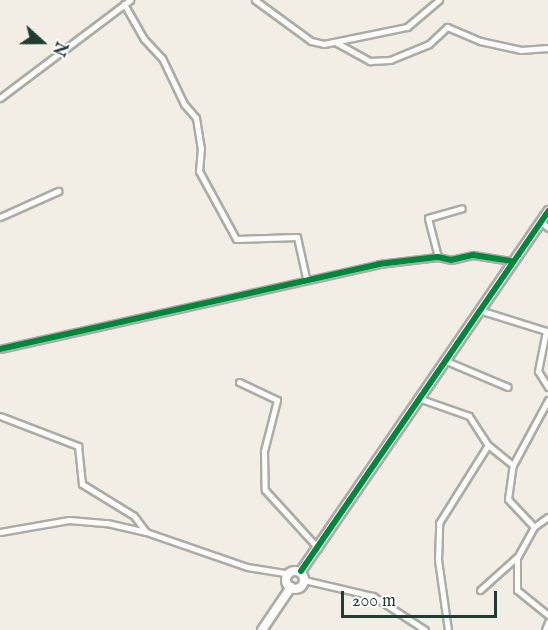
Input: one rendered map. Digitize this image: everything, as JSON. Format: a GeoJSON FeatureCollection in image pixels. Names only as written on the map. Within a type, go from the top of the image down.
{"type":"FeatureCollection","features":[{"type":"Feature","properties":{"kind":"street"},"geometry":{"type":"LineString","coordinates":[[0,98],[130,0]]}},
{"type":"Feature","properties":{"kind":"street"},"geometry":{"type":"LineString","coordinates":[[255,0],[311,41],[337,43],[407,27],[439,0]]}},
{"type":"Feature","properties":{"kind":"street"},"geometry":{"type":"LineString","coordinates":[[124,4],[144,39],[162,58],[184,104],[196,118],[201,148],[199,171],[236,238],[297,237],[306,278]]}},
{"type":"Feature","properties":{"kind":"street"},"geometry":{"type":"LineString","coordinates":[[337,43],[370,61],[390,60],[429,44],[447,27],[480,41],[521,50],[548,48]]}},
{"type":"Feature","properties":{"kind":"street"},"geometry":{"type":"LineString","coordinates":[[0,217],[58,191]]}},
{"type":"Feature","properties":{"kind":"street"},"geometry":{"type":"LineString","coordinates":[[438,257],[428,218],[462,208]]}},
{"type":"Feature","properties":{"kind":"street"},"geometry":{"type":"LineString","coordinates":[[0,532],[69,520],[147,532],[247,567],[285,573],[301,571],[548,211]]}},
{"type":"Feature","properties":{"kind":"street"},"geometry":{"type":"LineString","coordinates":[[540,221],[548,228]]}},
{"type":"Feature","properties":{"kind":"street"},"geometry":{"type":"LineString","coordinates":[[0,349],[306,278],[438,257],[451,261],[473,255],[512,261]]}},
{"type":"Feature","properties":{"kind":"street"},"geometry":{"type":"LineString","coordinates":[[479,310],[546,331],[538,371],[548,387]]}},
{"type":"Feature","properties":{"kind":"street"},"geometry":{"type":"LineString","coordinates":[[444,360],[508,387]]}},
{"type":"Feature","properties":{"kind":"street"},"geometry":{"type":"LineString","coordinates":[[239,382],[277,400],[264,451],[265,490],[318,548]]}},
{"type":"Feature","properties":{"kind":"street"},"geometry":{"type":"LineString","coordinates":[[418,398],[436,407],[462,412],[488,445],[513,465]]}},
{"type":"Feature","properties":{"kind":"street"},"geometry":{"type":"LineString","coordinates":[[534,527],[509,503],[513,465],[548,400]]}},
{"type":"Feature","properties":{"kind":"street"},"geometry":{"type":"LineString","coordinates":[[0,416],[78,446],[82,484],[134,516],[147,532]]}},
{"type":"Feature","properties":{"kind":"street"},"geometry":{"type":"LineString","coordinates":[[448,630],[438,560],[439,523],[488,445]]}},
{"type":"Feature","properties":{"kind":"street"},"geometry":{"type":"LineString","coordinates":[[480,590],[518,556],[534,527],[548,517]]}},
{"type":"Feature","properties":{"kind":"street"},"geometry":{"type":"LineString","coordinates":[[518,556],[518,590],[548,615]]}},
{"type":"Feature","properties":{"kind":"street"},"geometry":{"type":"LineString","coordinates":[[301,571],[304,580]]}},
{"type":"Feature","properties":{"kind":"street"},"geometry":{"type":"LineString","coordinates":[[285,573],[291,587]]}},
{"type":"Feature","properties":{"kind":"street"},"geometry":{"type":"LineString","coordinates":[[291,587],[298,588],[304,580]]}},
{"type":"Feature","properties":{"kind":"street"},"geometry":{"type":"LineString","coordinates":[[304,580],[373,596],[425,630]]}},
{"type":"Feature","properties":{"kind":"street"},"geometry":{"type":"LineString","coordinates":[[262,630],[291,587]]}},
{"type":"Feature","properties":{"kind":"street"},"geometry":{"type":"LineString","coordinates":[[545,630],[548,622]]}},
{"type":"Feature","properties":{"kind":"cycle path"},"geometry":{"type":"LineString","coordinates":[[301,571],[548,211]]}},
{"type":"Feature","properties":{"kind":"cycle path"},"geometry":{"type":"LineString","coordinates":[[0,349],[379,264],[438,257],[451,260],[473,255],[512,261]]}}]}
